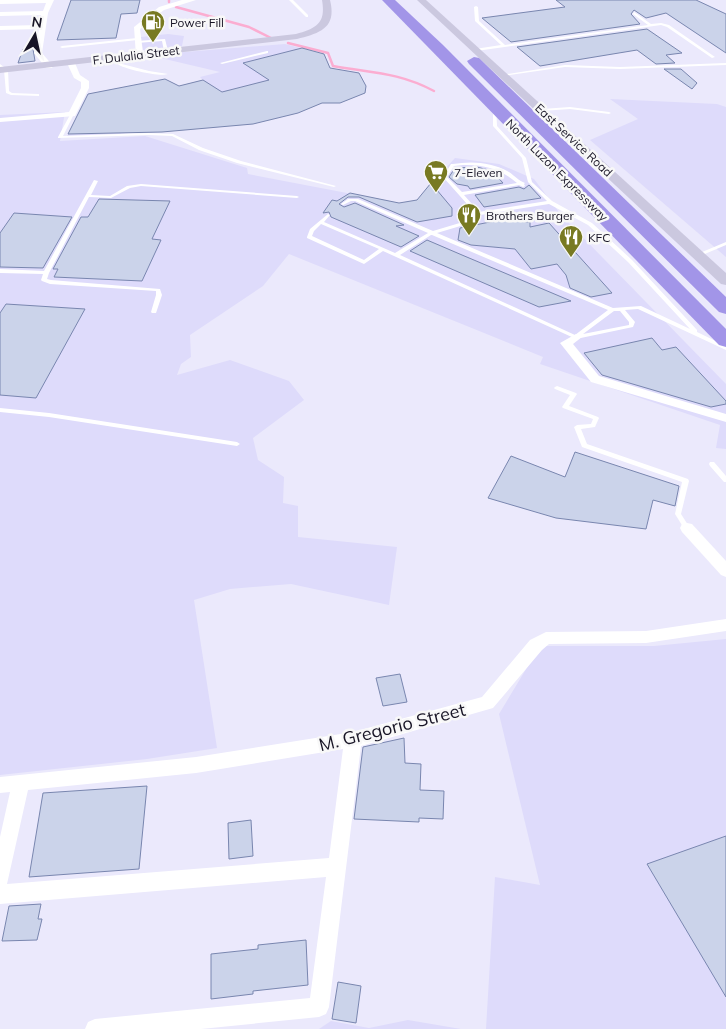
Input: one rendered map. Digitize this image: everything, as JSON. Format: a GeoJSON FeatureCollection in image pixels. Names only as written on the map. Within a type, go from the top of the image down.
{"type":"FeatureCollection","features":[{"type":"Feature","properties":{"kind":"highway"},"geometry":{"type":"LineString","coordinates":[[378,0],[399,4]]}},
{"type":"Feature","properties":{"kind":"highway","name":"North Luzon Expressway"},"geometry":{"type":"LineString","coordinates":[[399,4],[494,106],[726,341]]}},
{"type":"Feature","properties":{"kind":"highway","name":"North Luzon Expressway"},"geometry":{"type":"LineString","coordinates":[[399,4],[726,308]]}},
{"type":"Feature","properties":{"kind":"street"},"geometry":{"type":"LineString","coordinates":[[139,54],[136,28],[155,11],[166,6],[193,0]]}},
{"type":"Feature","properties":{"kind":"street"},"geometry":{"type":"LineString","coordinates":[[271,41],[300,35],[320,27],[328,17],[326,0]]}},
{"type":"Feature","properties":{"kind":"street","name":"East Service Road"},"geometry":{"type":"LineString","coordinates":[[421,0],[726,281]]}},
{"type":"Feature","properties":{"kind":"street"},"geometry":{"type":"LineString","coordinates":[[0,2],[46,14]]}},
{"type":"Feature","properties":{"kind":"street"},"geometry":{"type":"LineString","coordinates":[[0,8],[46,14]]}},
{"type":"Feature","properties":{"kind":"street"},"geometry":{"type":"LineString","coordinates":[[0,14],[46,14]]}},
{"type":"Feature","properties":{"kind":"street"},"geometry":{"type":"LineString","coordinates":[[0,21],[46,14]]}},
{"type":"Feature","properties":{"kind":"street"},"geometry":{"type":"LineString","coordinates":[[0,28],[46,14]]}},
{"type":"Feature","properties":{"kind":"street"},"geometry":{"type":"LineString","coordinates":[[0,36],[46,14]]}},
{"type":"Feature","properties":{"kind":"street"},"geometry":{"type":"LineString","coordinates":[[46,14],[38,53],[49,66]]}},
{"type":"Feature","properties":{"kind":"street","name":"F. Dulalia Street"},"geometry":{"type":"LineString","coordinates":[[2,68],[49,66],[139,54],[271,41]]}},
{"type":"Feature","properties":{"kind":"street"},"geometry":{"type":"LineString","coordinates":[[0,120],[72,114],[85,88],[85,81],[77,76],[71,63]]}},
{"type":"Feature","properties":{"kind":"street"},"geometry":{"type":"LineString","coordinates":[[576,337],[566,343],[595,379],[726,418]]}},
{"type":"Feature","properties":{"kind":"street"},"geometry":{"type":"LineString","coordinates":[[687,528],[726,571]]}},
{"type":"Feature","properties":{"kind":"street","name":"M. Gregorio Street"},"geometry":{"type":"LineString","coordinates":[[0,785],[196,765],[353,740],[487,703],[536,644],[546,638],[646,637],[726,625]]}},
{"type":"Feature","properties":{"kind":"street"},"geometry":{"type":"LineString","coordinates":[[95,1029],[319,1007],[353,740]]}},
{"type":"Feature","properties":{"kind":"street"},"geometry":{"type":"LineString","coordinates":[[0,879],[21,782]]}},
{"type":"Feature","properties":{"kind":"street"},"geometry":{"type":"LineString","coordinates":[[0,894],[337,867]]}},
{"type":"Feature","properties":{"kind":"lane"},"geometry":{"type":"LineString","coordinates":[[291,0],[307,16]]}},
{"type":"Feature","properties":{"kind":"lane"},"geometry":{"type":"LineString","coordinates":[[476,7],[477,21],[504,46]]}},
{"type":"Feature","properties":{"kind":"lane"},"geometry":{"type":"LineString","coordinates":[[634,13],[650,25]]}},
{"type":"Feature","properties":{"kind":"lane"},"geometry":{"type":"LineString","coordinates":[[476,50],[650,25],[668,26],[713,57]]}},
{"type":"Feature","properties":{"kind":"lane"},"geometry":{"type":"LineString","coordinates":[[62,47],[137,40],[164,40],[166,51]]}},
{"type":"Feature","properties":{"kind":"lane"},"geometry":{"type":"LineString","coordinates":[[222,63],[267,52]]}},
{"type":"Feature","properties":{"kind":"lane"},"geometry":{"type":"LineString","coordinates":[[114,57],[121,65],[150,74],[166,74]]}},
{"type":"Feature","properties":{"kind":"lane"},"geometry":{"type":"LineString","coordinates":[[503,75],[565,66],[620,68],[726,64]]}},
{"type":"Feature","properties":{"kind":"lane"},"geometry":{"type":"LineString","coordinates":[[2,68],[7,92],[11,94],[38,95]]}},
{"type":"Feature","properties":{"kind":"lane"},"geometry":{"type":"LineString","coordinates":[[494,106],[495,126],[524,158],[526,173],[530,182],[550,202],[590,224],[630,261],[696,333]]}},
{"type":"Feature","properties":{"kind":"lane"},"geometry":{"type":"LineString","coordinates":[[542,110],[570,108],[609,113]]}},
{"type":"Feature","properties":{"kind":"lane"},"geometry":{"type":"LineString","coordinates":[[72,114],[60,136],[167,134],[239,162],[334,186]]}},
{"type":"Feature","properties":{"kind":"lane"},"geometry":{"type":"LineString","coordinates":[[478,214],[445,176],[453,165],[494,165],[522,185]]}},
{"type":"Feature","properties":{"kind":"lane"},"geometry":{"type":"LineString","coordinates":[[96,181],[44,280],[158,290],[160,295],[154,312]]}},
{"type":"Feature","properties":{"kind":"lane"},"geometry":{"type":"LineString","coordinates":[[461,194],[512,187],[530,182]]}},
{"type":"Feature","properties":{"kind":"lane"},"geometry":{"type":"LineString","coordinates":[[88,196],[111,197],[129,187],[141,185],[297,197]]}},
{"type":"Feature","properties":{"kind":"lane"},"geometry":{"type":"LineString","coordinates":[[535,199],[540,204]]}},
{"type":"Feature","properties":{"kind":"lane"},"geometry":{"type":"LineString","coordinates":[[343,204],[350,200],[356,200],[429,234],[612,310],[639,307],[726,348]]}},
{"type":"Feature","properties":{"kind":"lane"},"geometry":{"type":"LineString","coordinates":[[525,200],[530,206]]}},
{"type":"Feature","properties":{"kind":"lane"},"geometry":{"type":"LineString","coordinates":[[478,214],[550,202]]}},
{"type":"Feature","properties":{"kind":"lane"},"geometry":{"type":"LineString","coordinates":[[510,203],[514,208]]}},
{"type":"Feature","properties":{"kind":"lane"},"geometry":{"type":"LineString","coordinates":[[495,205],[499,211]]}},
{"type":"Feature","properties":{"kind":"lane"},"geometry":{"type":"LineString","coordinates":[[397,254],[429,234],[475,220],[478,214]]}},
{"type":"Feature","properties":{"kind":"lane"},"geometry":{"type":"LineString","coordinates":[[328,215],[309,237],[364,262],[383,249]]}},
{"type":"Feature","properties":{"kind":"lane"},"geometry":{"type":"LineString","coordinates":[[320,222],[397,254],[576,337],[631,326],[632,322],[621,309]]}},
{"type":"Feature","properties":{"kind":"lane"},"geometry":{"type":"LineString","coordinates":[[698,256],[726,243]]}},
{"type":"Feature","properties":{"kind":"lane"},"geometry":{"type":"LineString","coordinates":[[0,271],[46,273]]}},
{"type":"Feature","properties":{"kind":"lane"},"geometry":{"type":"LineString","coordinates":[[576,337],[612,310]]}},
{"type":"Feature","properties":{"kind":"lane"},"geometry":{"type":"LineString","coordinates":[[557,388],[574,394],[565,407],[596,418],[593,426],[577,427],[584,445],[686,480],[678,514],[687,528]]}},
{"type":"Feature","properties":{"kind":"lane"},"geometry":{"type":"LineString","coordinates":[[0,410],[49,415],[237,444]]}},
{"type":"Feature","properties":{"kind":"lane"},"geometry":{"type":"LineString","coordinates":[[712,464],[726,480]]}},
{"type":"Feature","properties":{"kind":"shaded area"},"geometry":{"type":"Polygon","coordinates":[[[168,34],[184,36],[182,46],[143,50],[141,37],[168,34]]]}},
{"type":"Feature","properties":{"kind":"shaded area"},"geometry":{"type":"Polygon","coordinates":[[[285,44],[324,54],[330,68],[359,73],[366,86],[365,93],[340,103],[322,103],[298,113],[253,124],[157,132],[67,136],[88,94],[165,79],[179,86],[203,80],[200,77],[220,72],[148,55],[285,44]]]}},
{"type":"Feature","properties":{"kind":"shaded area"},"geometry":{"type":"Polygon","coordinates":[[[610,99],[717,104],[726,107],[726,257],[590,140],[638,119],[610,99]]]}},
{"type":"Feature","properties":{"kind":"shaded area"},"geometry":{"type":"Polygon","coordinates":[[[65,112],[60,141],[145,136],[247,168],[248,174],[415,206],[420,196],[455,158],[499,164],[534,179],[562,216],[726,384],[726,449],[716,448],[720,425],[540,364],[543,357],[289,254],[263,286],[190,335],[191,357],[181,364],[177,375],[230,360],[289,381],[304,400],[253,438],[258,460],[284,477],[283,503],[298,506],[298,537],[397,547],[389,605],[291,584],[230,589],[194,600],[217,748],[147,759],[0,775],[0,115],[65,112]]]}},
{"type":"Feature","properties":{"kind":"shaded area"},"geometry":{"type":"Polygon","coordinates":[[[726,639],[726,1029],[486,1029],[495,877],[540,885],[499,714],[540,646],[654,646],[726,639]]]}},
{"type":"Feature","properties":{"kind":"shaded area"},"geometry":{"type":"Polygon","coordinates":[[[408,1020],[461,1029],[319,1029],[331,1021],[369,1028],[408,1020]]]}},
{"type":"Feature","properties":{"kind":"building"},"geometry":{"type":"Polygon","coordinates":[[[71,0],[140,0],[137,13],[121,14],[116,38],[57,40],[71,0]]]}},
{"type":"Feature","properties":{"kind":"building"},"geometry":{"type":"Polygon","coordinates":[[[556,0],[696,0],[726,14],[726,53],[666,13],[646,18],[634,10],[631,14],[640,24],[511,42],[482,18],[565,7],[556,0]]]}},
{"type":"Feature","properties":{"kind":"building"},"geometry":{"type":"Polygon","coordinates":[[[647,29],[682,53],[666,55],[675,63],[656,64],[637,50],[540,66],[517,47],[647,29]]]}},
{"type":"Feature","properties":{"kind":"building"},"geometry":{"type":"Polygon","coordinates":[[[302,48],[324,54],[330,68],[359,73],[366,86],[365,93],[340,103],[322,103],[298,113],[253,124],[162,132],[68,134],[88,94],[165,79],[179,86],[203,80],[222,92],[269,80],[243,63],[302,48]]]}},
{"type":"Feature","properties":{"kind":"building"},"geometry":{"type":"Polygon","coordinates":[[[23,49],[33,49],[35,61],[18,63],[23,49]]]}},
{"type":"Feature","properties":{"kind":"building"},"geometry":{"type":"Polygon","coordinates":[[[664,69],[681,69],[697,83],[692,89],[664,69]]]}},
{"type":"Feature","properties":{"kind":"building"},"geometry":{"type":"Polygon","coordinates":[[[477,167],[492,171],[503,183],[470,189],[468,186],[457,184],[449,177],[455,168],[477,167]]]}},
{"type":"Feature","properties":{"kind":"building"},"geometry":{"type":"Polygon","coordinates":[[[431,183],[452,208],[452,216],[417,222],[359,197],[348,197],[339,204],[344,207],[355,203],[404,225],[396,226],[419,236],[401,247],[331,217],[329,212],[323,213],[332,200],[337,201],[350,193],[399,203],[417,200],[431,183]]]}},
{"type":"Feature","properties":{"kind":"building"},"geometry":{"type":"Polygon","coordinates":[[[529,185],[541,198],[484,207],[475,195],[519,187],[524,189],[529,185]]]}},
{"type":"Feature","properties":{"kind":"building"},"geometry":{"type":"Polygon","coordinates":[[[99,199],[170,201],[152,239],[161,240],[142,281],[54,277],[58,269],[53,269],[81,217],[88,217],[99,199]]]}},
{"type":"Feature","properties":{"kind":"building"},"geometry":{"type":"Polygon","coordinates":[[[14,213],[72,217],[43,268],[0,267],[0,233],[14,213]]]}},
{"type":"Feature","properties":{"kind":"building"},"geometry":{"type":"Polygon","coordinates":[[[500,220],[530,222],[530,227],[549,223],[612,293],[591,297],[570,288],[566,275],[557,264],[531,269],[515,249],[471,245],[458,240],[460,228],[500,220]]]}},
{"type":"Feature","properties":{"kind":"building"},"geometry":{"type":"Polygon","coordinates":[[[427,240],[571,301],[539,307],[410,251],[427,240]]]}},
{"type":"Feature","properties":{"kind":"building"},"geometry":{"type":"Polygon","coordinates":[[[6,304],[85,309],[36,398],[0,395],[0,313],[6,304]]]}},
{"type":"Feature","properties":{"kind":"building"},"geometry":{"type":"Polygon","coordinates":[[[652,338],[662,350],[676,347],[726,401],[726,404],[711,407],[602,375],[584,353],[652,338]]]}},
{"type":"Feature","properties":{"kind":"building"},"geometry":{"type":"Polygon","coordinates":[[[575,452],[679,486],[675,506],[653,500],[646,529],[556,518],[488,498],[511,456],[565,477],[575,452]]]}},
{"type":"Feature","properties":{"kind":"building"},"geometry":{"type":"Polygon","coordinates":[[[400,674],[407,702],[383,706],[376,678],[400,674]]]}},
{"type":"Feature","properties":{"kind":"building"},"geometry":{"type":"Polygon","coordinates":[[[404,738],[405,763],[421,764],[420,790],[444,791],[443,819],[419,818],[419,822],[354,819],[363,747],[404,738]]]}},
{"type":"Feature","properties":{"kind":"building"},"geometry":{"type":"Polygon","coordinates":[[[147,786],[139,869],[29,877],[43,793],[147,786]]]}},
{"type":"Feature","properties":{"kind":"building"},"geometry":{"type":"Polygon","coordinates":[[[251,820],[253,856],[229,859],[228,823],[251,820]]]}},
{"type":"Feature","properties":{"kind":"building"},"geometry":{"type":"Polygon","coordinates":[[[726,836],[726,997],[647,864],[726,836]]]}},
{"type":"Feature","properties":{"kind":"building"},"geometry":{"type":"Polygon","coordinates":[[[41,904],[38,919],[42,919],[37,940],[2,941],[9,906],[41,904]]]}},
{"type":"Feature","properties":{"kind":"building"},"geometry":{"type":"Polygon","coordinates":[[[306,940],[308,985],[253,991],[253,994],[211,999],[211,954],[258,949],[258,945],[306,940]]]}},
{"type":"Feature","properties":{"kind":"building"},"geometry":{"type":"Polygon","coordinates":[[[338,982],[361,986],[356,1023],[332,1019],[338,982]]]}},
{"type":"Feature","properties":{"kind":"waterway"},"geometry":{"type":"LineString","coordinates":[[176,7],[249,27],[273,39]]}},
{"type":"Feature","properties":{"kind":"waterway"},"geometry":{"type":"LineString","coordinates":[[288,43],[328,53],[333,66],[396,77],[434,91]]}},
{"type":"Feature","properties":{"kind":"place","name":"Power Fill"},"geometry":{"type":"Point","coordinates":[153,43]}},
{"type":"Feature","properties":{"kind":"place","name":"7-Eleven"},"geometry":{"type":"Point","coordinates":[436,193]}},
{"type":"Feature","properties":{"kind":"place","name":"Brothers Burger"},"geometry":{"type":"Point","coordinates":[469,236]}},
{"type":"Feature","properties":{"kind":"place","name":"KFC"},"geometry":{"type":"Point","coordinates":[571,258]}}]}
